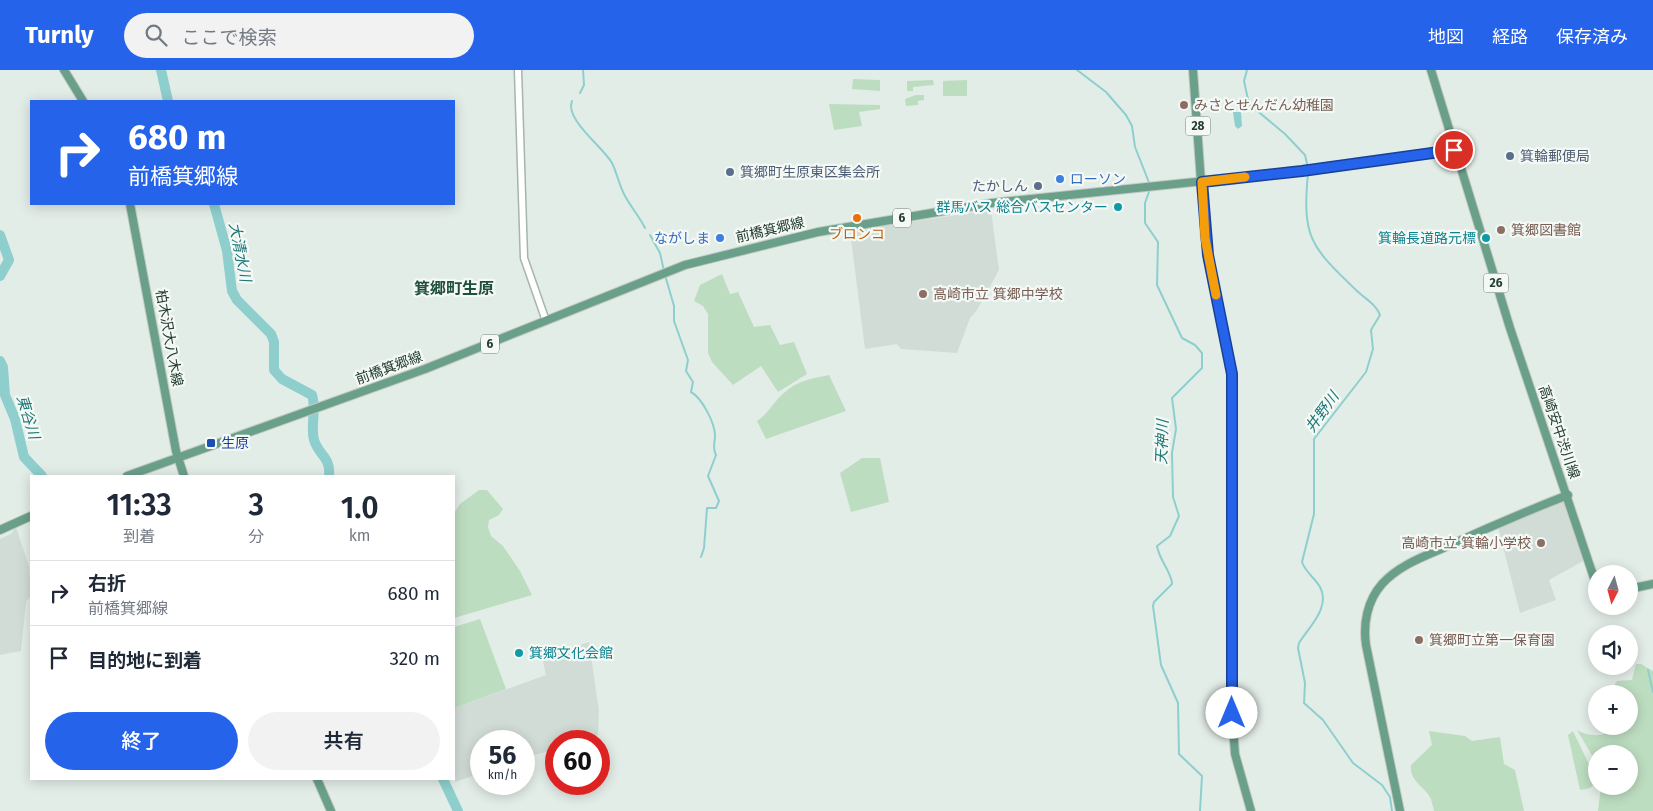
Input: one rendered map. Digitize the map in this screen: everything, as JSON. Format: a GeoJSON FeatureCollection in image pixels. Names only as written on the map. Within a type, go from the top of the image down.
{"type":"FeatureCollection","features":[{"type":"Feature","properties":{"kind":"main road"},"geometry":{"type":"LineString","coordinates":[[64,70],[82,100]]}},
{"type":"Feature","properties":{"kind":"main road","name":"28"},"geometry":{"type":"LineString","coordinates":[[1193,70],[1208,255],[1232,374],[1232,713],[1235,754],[1251,811]]}},
{"type":"Feature","properties":{"kind":"main road","name":"高崎安中渋川線"},"geometry":{"type":"LineString","coordinates":[[1400,811],[1366,645],[1366,621],[1374,595],[1389,577],[1406,565],[1494,524],[1568,494],[1510,328],[1431,70]]}},
{"type":"Feature","properties":{"kind":"main road","name":"前橋箕郷線"},"geometry":{"type":"LineString","coordinates":[[130,475],[420,370],[664,274],[716,256],[818,232],[992,204],[1308,170],[1454,150]]}},
{"type":"Feature","properties":{"kind":"main road","name":"柏木沢大八木線"},"geometry":{"type":"LineString","coordinates":[[130,205],[178,458],[184,475]]}},
{"type":"Feature","properties":{"kind":"main road"},"geometry":{"type":"LineString","coordinates":[[1568,494],[1590,565]]}},
{"type":"Feature","properties":{"kind":"main road"},"geometry":{"type":"LineString","coordinates":[[0,530],[30,516]]}},
{"type":"Feature","properties":{"kind":"main road"},"geometry":{"type":"LineString","coordinates":[[1638,587],[1653,584]]}},
{"type":"Feature","properties":{"kind":"main road"},"geometry":{"type":"LineString","coordinates":[[318,780],[331,811]]}},
{"type":"Feature","properties":{"kind":"street"},"geometry":{"type":"LineString","coordinates":[[518,70],[524,258],[546,321]]}},
{"type":"Feature","properties":{"kind":"shaded area","name":"高崎市立 箕郷中学校"},"geometry":{"type":"Polygon","coordinates":[[[991,210],[999,270],[977,310],[970,318],[957,353],[901,349],[897,344],[865,349],[850,231],[991,210]]]}},
{"type":"Feature","properties":{"kind":"shaded area","name":"高崎市立 箕輪小学校"},"geometry":{"type":"Polygon","coordinates":[[[1566,499],[1585,560],[1549,580],[1556,600],[1520,613],[1498,527],[1566,499]]]}},
{"type":"Feature","properties":{"kind":"shaded area"},"geometry":{"type":"Polygon","coordinates":[[[16,527],[29,567],[30,596],[26,602],[21,651],[0,655],[0,539],[11,534],[16,527]]]}},
{"type":"Feature","properties":{"kind":"shaded area"},"geometry":{"type":"Polygon","coordinates":[[[589,642],[599,711],[598,730],[545,730],[545,752],[535,755],[535,730],[470,730],[470,777],[455,782],[455,708],[546,675],[542,657],[589,642]]]}},
{"type":"Feature","properties":{"kind":"green space"},"geometry":{"type":"Polygon","coordinates":[[[853,79],[880,80],[880,91],[852,89],[853,79]]]}},
{"type":"Feature","properties":{"kind":"green space"},"geometry":{"type":"Polygon","coordinates":[[[933,80],[934,85],[913,87],[913,91],[907,91],[907,81],[933,80]]]}},
{"type":"Feature","properties":{"kind":"green space"},"geometry":{"type":"Polygon","coordinates":[[[967,80],[967,96],[943,96],[943,81],[967,80]]]}},
{"type":"Feature","properties":{"kind":"green space"},"geometry":{"type":"Polygon","coordinates":[[[916,95],[924,95],[924,100],[918,101],[918,105],[906,106],[905,99],[916,95]]]}},
{"type":"Feature","properties":{"kind":"green space"},"geometry":{"type":"Polygon","coordinates":[[[829,104],[880,105],[880,109],[859,112],[862,126],[834,130],[829,104]]]}},
{"type":"Feature","properties":{"kind":"green space"},"geometry":{"type":"Polygon","coordinates":[[[722,274],[730,294],[738,292],[754,327],[770,325],[780,345],[794,342],[807,374],[778,392],[761,366],[733,385],[712,362],[708,353],[708,314],[703,306],[694,301],[700,285],[722,274]]]}},
{"type":"Feature","properties":{"kind":"green space"},"geometry":{"type":"Polygon","coordinates":[[[829,375],[846,411],[766,439],[757,421],[781,396],[790,388],[800,383],[829,375]]]}},
{"type":"Feature","properties":{"kind":"green space"},"geometry":{"type":"Polygon","coordinates":[[[862,458],[880,458],[889,502],[851,512],[840,473],[862,458]]]}},
{"type":"Feature","properties":{"kind":"green space"},"geometry":{"type":"Polygon","coordinates":[[[479,490],[487,490],[503,509],[499,515],[489,520],[488,527],[491,536],[503,546],[520,571],[532,595],[455,618],[455,512],[460,504],[479,490]]]}},
{"type":"Feature","properties":{"kind":"green space"},"geometry":{"type":"Polygon","coordinates":[[[480,619],[506,689],[455,708],[455,627],[480,619]]]}},
{"type":"Feature","properties":{"kind":"green space"},"geometry":{"type":"Polygon","coordinates":[[[1638,664],[1653,671],[1653,811],[1598,811],[1600,795],[1638,795],[1638,745],[1588,745],[1588,749],[1577,730],[1588,735],[1638,735],[1638,685],[1615,685],[1617,681],[1632,680],[1633,675],[1638,675],[1638,664]]]}},
{"type":"Feature","properties":{"kind":"green space"},"geometry":{"type":"Polygon","coordinates":[[[1429,731],[1465,736],[1472,741],[1500,737],[1504,764],[1515,770],[1524,811],[1434,811],[1429,795],[1415,780],[1411,771],[1411,765],[1432,745],[1429,731]]]}},
{"type":"Feature","properties":{"kind":"green space"},"geometry":{"type":"Polygon","coordinates":[[[1573,731],[1588,762],[1588,788],[1580,790],[1568,735],[1573,731]]]}},
{"type":"Feature","properties":{"kind":"water"},"geometry":{"type":"Polygon","coordinates":[[[1233,112],[1241,112],[1242,126],[1238,129],[1235,126],[1233,112]]]}},
{"type":"Feature","properties":{"kind":"waterway","name":"大清水川"},"geometry":{"type":"LineString","coordinates":[[161,70],[168,100]]}},
{"type":"Feature","properties":{"kind":"waterway"},"geometry":{"type":"LineString","coordinates":[[580,93],[584,85],[583,70]]}},
{"type":"Feature","properties":{"kind":"waterway","name":"天神川"},"geometry":{"type":"LineString","coordinates":[[1077,70],[1106,92],[1126,115],[1132,126],[1135,147],[1150,185]]}},
{"type":"Feature","properties":{"kind":"waterway","name":"井野川"},"geometry":{"type":"LineString","coordinates":[[1247,70],[1244,81],[1249,104],[1285,134],[1305,155],[1308,168]]}},
{"type":"Feature","properties":{"kind":"waterway"},"geometry":{"type":"LineString","coordinates":[[572,101],[571,108],[579,125],[612,163],[625,196],[645,228]]}},
{"type":"Feature","properties":{"kind":"waterway","name":"井野川"},"geometry":{"type":"LineString","coordinates":[[1308,173],[1306,212],[1312,239],[1328,262],[1373,304],[1380,315],[1371,330],[1373,349],[1366,372],[1314,439],[1314,514],[1302,562],[1320,587],[1323,594],[1323,602],[1321,609],[1299,643],[1298,648],[1305,683],[1304,703],[1323,720],[1353,763],[1382,785],[1390,797],[1392,811]]}},
{"type":"Feature","properties":{"kind":"waterway","name":"天神川"},"geometry":{"type":"LineString","coordinates":[[1150,189],[1145,203],[1145,223],[1158,242],[1157,285],[1182,338],[1195,345],[1202,353],[1202,368],[1172,398],[1176,429],[1172,453],[1173,497],[1179,516],[1170,536],[1157,546],[1172,584],[1154,602],[1153,606],[1161,665],[1178,703],[1179,754],[1202,776],[1200,811]]}},
{"type":"Feature","properties":{"kind":"waterway","name":"大清水川"},"geometry":{"type":"LineString","coordinates":[[214,205],[227,251],[232,291],[237,300],[271,334],[274,342],[274,370],[282,379],[312,395],[314,406],[314,440],[326,460],[329,475]]}},
{"type":"Feature","properties":{"kind":"waterway","name":"東谷川"},"geometry":{"type":"LineString","coordinates":[[0,235],[9,260],[0,276]]}},
{"type":"Feature","properties":{"kind":"waterway"},"geometry":{"type":"LineString","coordinates":[[650,235],[660,253],[664,271]]}},
{"type":"Feature","properties":{"kind":"waterway"},"geometry":{"type":"LineString","coordinates":[[665,275],[674,306],[674,321],[688,360],[686,371],[693,382],[691,392],[703,405],[710,418],[715,436],[714,448],[716,455],[708,476],[719,501],[716,508],[707,508],[704,548],[701,557]]}},
{"type":"Feature","properties":{"kind":"waterway","name":"東谷川"},"geometry":{"type":"LineString","coordinates":[[0,361],[3,367],[5,395],[15,419],[24,457],[41,475]]}},
{"type":"Feature","properties":{"kind":"waterway"},"geometry":{"type":"LineString","coordinates":[[1648,670],[1653,692]]}},
{"type":"Feature","properties":{"kind":"waterway","name":"大清水川"},"geometry":{"type":"LineString","coordinates":[[443,780],[458,811]]}},
{"type":"Feature","properties":{"kind":"slow traffic"},"geometry":{"type":"LineString","coordinates":[[1216,295],[1205,238],[1202,182],[1245,177]]}},
{"type":"Feature","properties":{"kind":"place","name":"みさとせんだん幼稚園"},"geometry":{"type":"Point","coordinates":[1184,105]}},
{"type":"Feature","properties":{"kind":"place","name":"箕輪郵便局"},"geometry":{"type":"Point","coordinates":[1510,156]}},
{"type":"Feature","properties":{"kind":"place","name":"箕郷町生原東区集会所"},"geometry":{"type":"Point","coordinates":[730,172]}},
{"type":"Feature","properties":{"kind":"place","name":"ローソン"},"geometry":{"type":"Point","coordinates":[1060,179]}},
{"type":"Feature","properties":{"kind":"place","name":"たかしん"},"geometry":{"type":"Point","coordinates":[1038,186]}},
{"type":"Feature","properties":{"kind":"place","name":"群馬バス 総合バスセンター"},"geometry":{"type":"Point","coordinates":[1118,207]}},
{"type":"Feature","properties":{"kind":"place","name":"ブロンコ"},"geometry":{"type":"Point","coordinates":[857,218]}},
{"type":"Feature","properties":{"kind":"place","name":"箕郷図書館"},"geometry":{"type":"Point","coordinates":[1501,230]}},
{"type":"Feature","properties":{"kind":"place","name":"ながしま"},"geometry":{"type":"Point","coordinates":[720,238]}},
{"type":"Feature","properties":{"kind":"place","name":"箕輪長道路元標"},"geometry":{"type":"Point","coordinates":[1486,238]}},
{"type":"Feature","properties":{"kind":"place","name":"高崎市立 箕郷中学校"},"geometry":{"type":"Point","coordinates":[923,294]}},
{"type":"Feature","properties":{"kind":"place","name":"生原"},"geometry":{"type":"Point","coordinates":[211,443]}},
{"type":"Feature","properties":{"kind":"place","name":"高崎市立 箕輪小学校"},"geometry":{"type":"Point","coordinates":[1541,543]}},
{"type":"Feature","properties":{"kind":"place","name":"箕郷町立第一保育園"},"geometry":{"type":"Point","coordinates":[1419,640]}},
{"type":"Feature","properties":{"kind":"place","name":"箕郷文化会館"},"geometry":{"type":"Point","coordinates":[519,653]}},
{"type":"Feature","properties":{"kind":"district","name":"箕郷町生原"},"geometry":{"type":"Point","coordinates":[454,288]}},
{"type":"Feature","properties":{"kind":"route"},"geometry":{"type":"LineString","coordinates":[[1232,713],[1232,374],[1205,238],[1202,182],[1302,171],[1454,150]]}}]}
